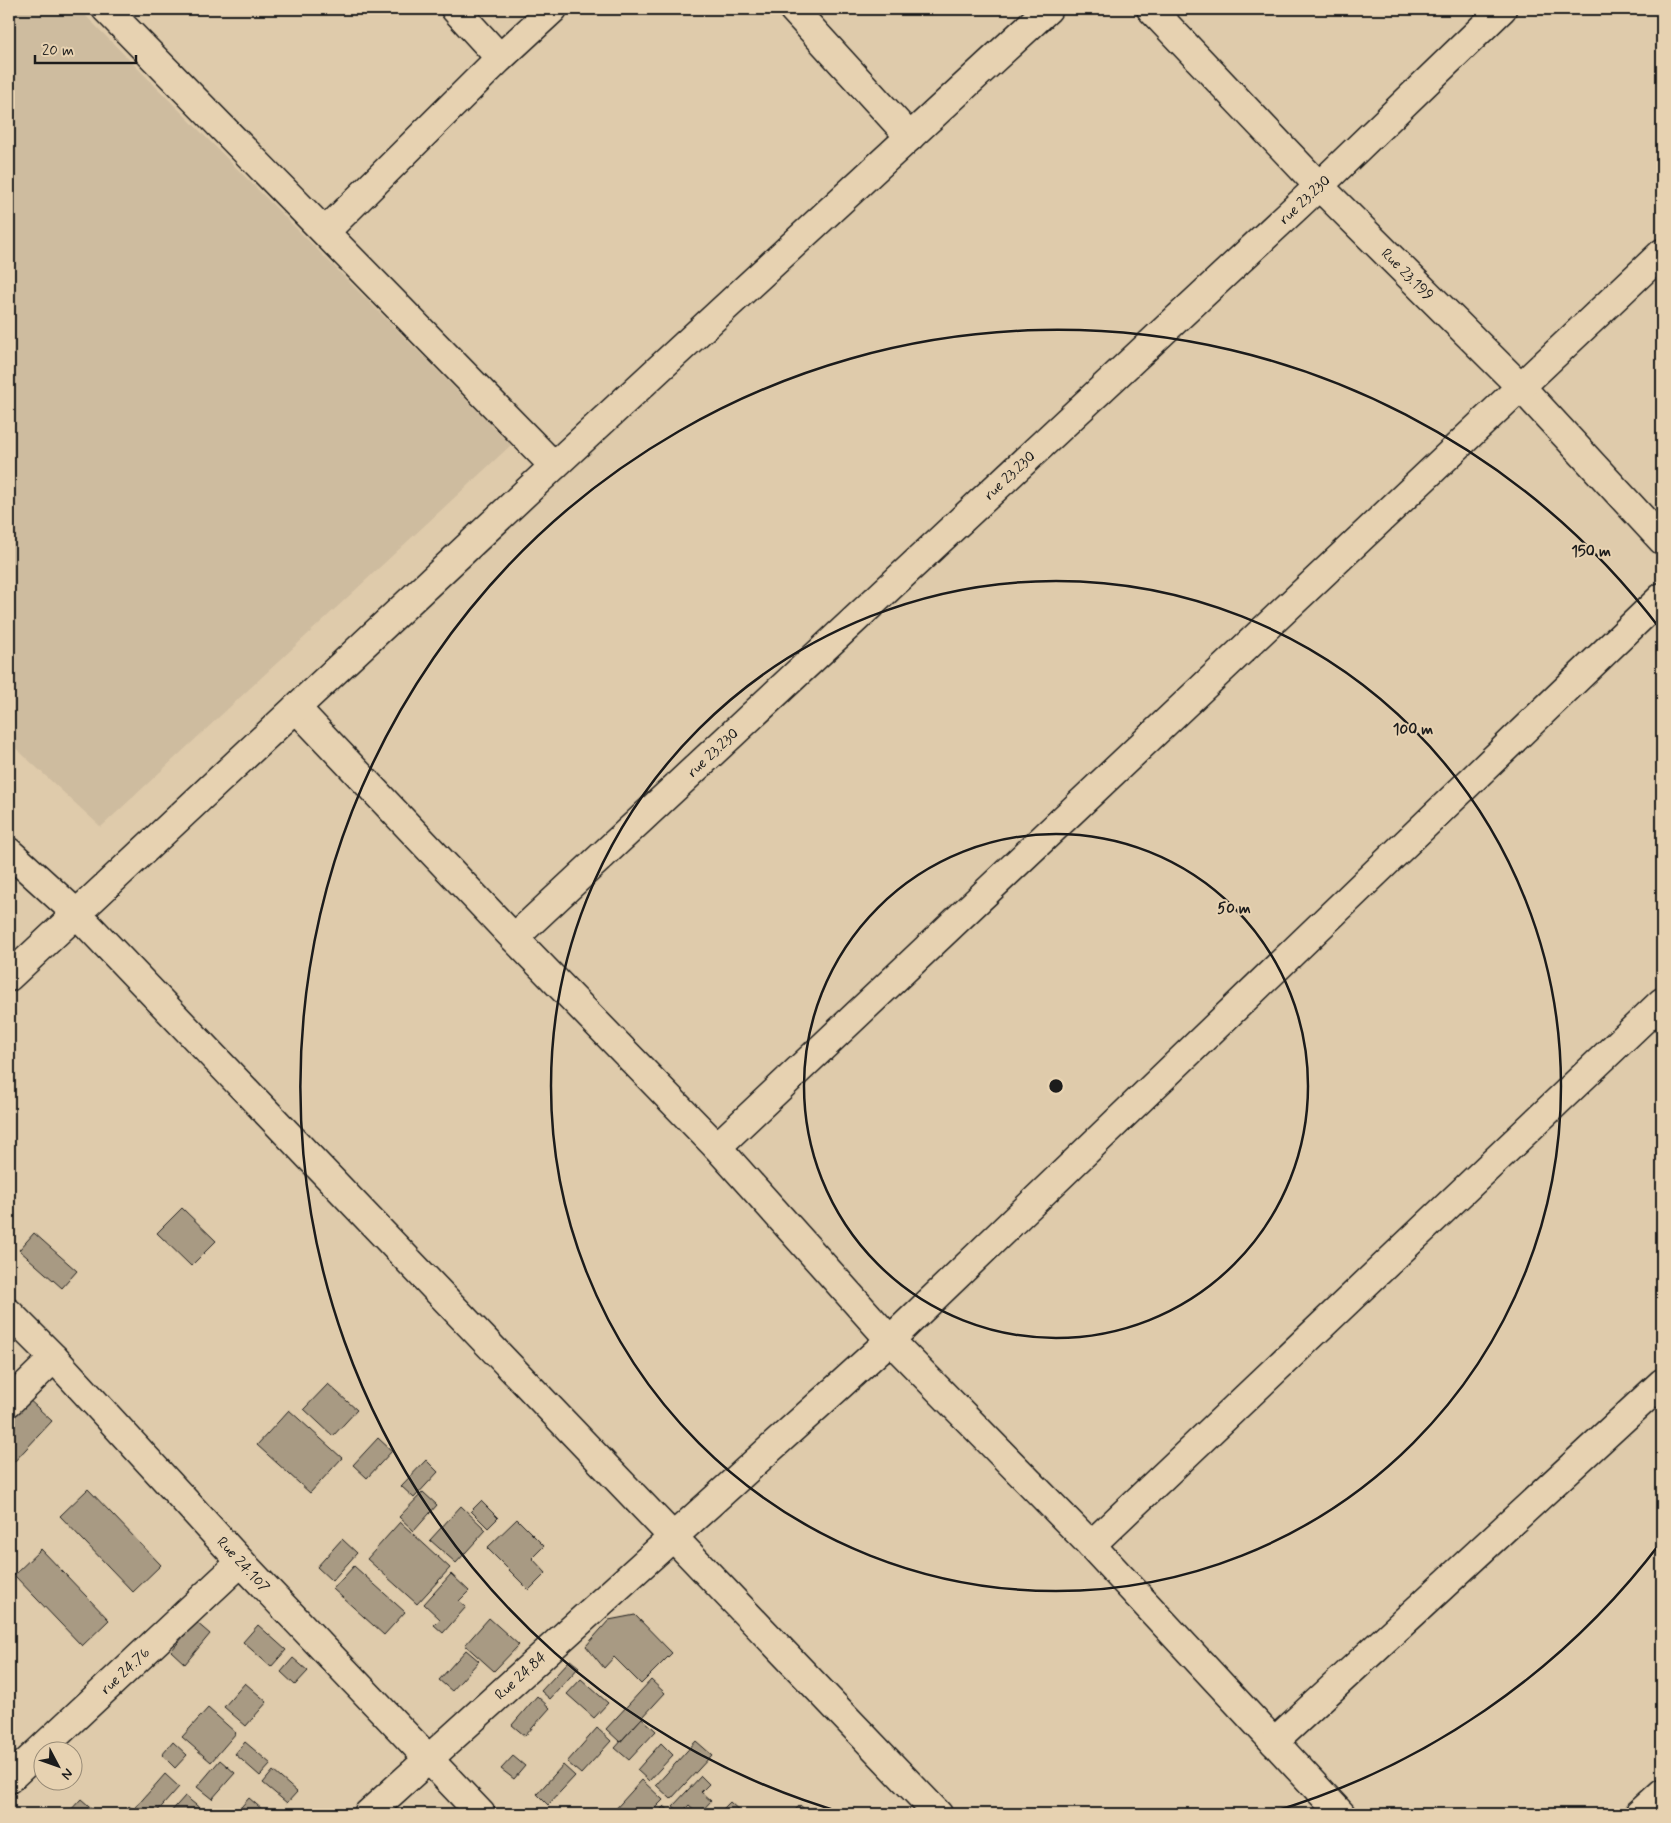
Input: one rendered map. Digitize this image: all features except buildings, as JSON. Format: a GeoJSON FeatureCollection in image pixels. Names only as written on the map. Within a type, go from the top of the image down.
{"type":"FeatureCollection","features":[{"type":"Feature","properties":{"kind":"street"},"geometry":{"type":"LineString","coordinates":[[106,9],[326,231],[554,466]]}},
{"type":"Feature","properties":{"kind":"street"},"geometry":{"type":"LineString","coordinates":[[455,9],[500,58]]}},
{"type":"Feature","properties":{"kind":"street"},"geometry":{"type":"LineString","coordinates":[[326,231],[500,58],[553,9]]}},
{"type":"Feature","properties":{"kind":"street"},"geometry":{"type":"LineString","coordinates":[[794,9],[910,137]]}},
{"type":"Feature","properties":{"kind":"street"},"geometry":{"type":"LineString","coordinates":[[9,977],[554,466],[1048,9]]}},
{"type":"Feature","properties":{"kind":"street","name":"Rue 23.199"},"geometry":{"type":"LineString","coordinates":[[1151,9],[1319,186],[1520,386],[1662,540]]}},
{"type":"Feature","properties":{"kind":"street","name":"rue 23.230"},"geometry":{"type":"LineString","coordinates":[[514,938],[1319,186],[1502,9]]}},
{"type":"Feature","properties":{"kind":"street"},"geometry":{"type":"LineString","coordinates":[[718,1147],[1662,253]]}},
{"type":"Feature","properties":{"kind":"street","name":"Rue 24.84"},"geometry":{"type":"LineString","coordinates":[[368,1814],[890,1340],[1662,597]]}},
{"type":"Feature","properties":{"kind":"street"},"geometry":{"type":"LineString","coordinates":[[296,708],[514,938],[718,1147],[890,1340],[1091,1545],[1341,1814]]}},
{"type":"Feature","properties":{"kind":"street"},"geometry":{"type":"LineString","coordinates":[[9,852],[77,914],[938,1814]]}},
{"type":"Feature","properties":{"kind":"street"},"geometry":{"type":"LineString","coordinates":[[1091,1545],[1662,1002]]}},
{"type":"Feature","properties":{"kind":"street","name":"Rue 24.107"},"geometry":{"type":"LineString","coordinates":[[9,1313],[54,1358],[240,1562],[480,1814]]}},
{"type":"Feature","properties":{"kind":"street"},"geometry":{"type":"LineString","coordinates":[[9,1402],[54,1358]]}},
{"type":"Feature","properties":{"kind":"street"},"geometry":{"type":"LineString","coordinates":[[1274,1742],[1662,1383]]}},
{"type":"Feature","properties":{"kind":"street","name":"rue 24.76"},"geometry":{"type":"LineString","coordinates":[[9,1779],[240,1562]]}},
{"type":"Feature","properties":{"kind":"street"},"geometry":{"type":"LineString","coordinates":[[1639,1814],[1662,1793]]}},
{"type":"Feature","properties":{"kind":"shaded area"},"geometry":{"type":"Polygon","coordinates":[[[9,9],[79,9],[511,445],[101,827],[9,742],[9,9]]]}}]}
